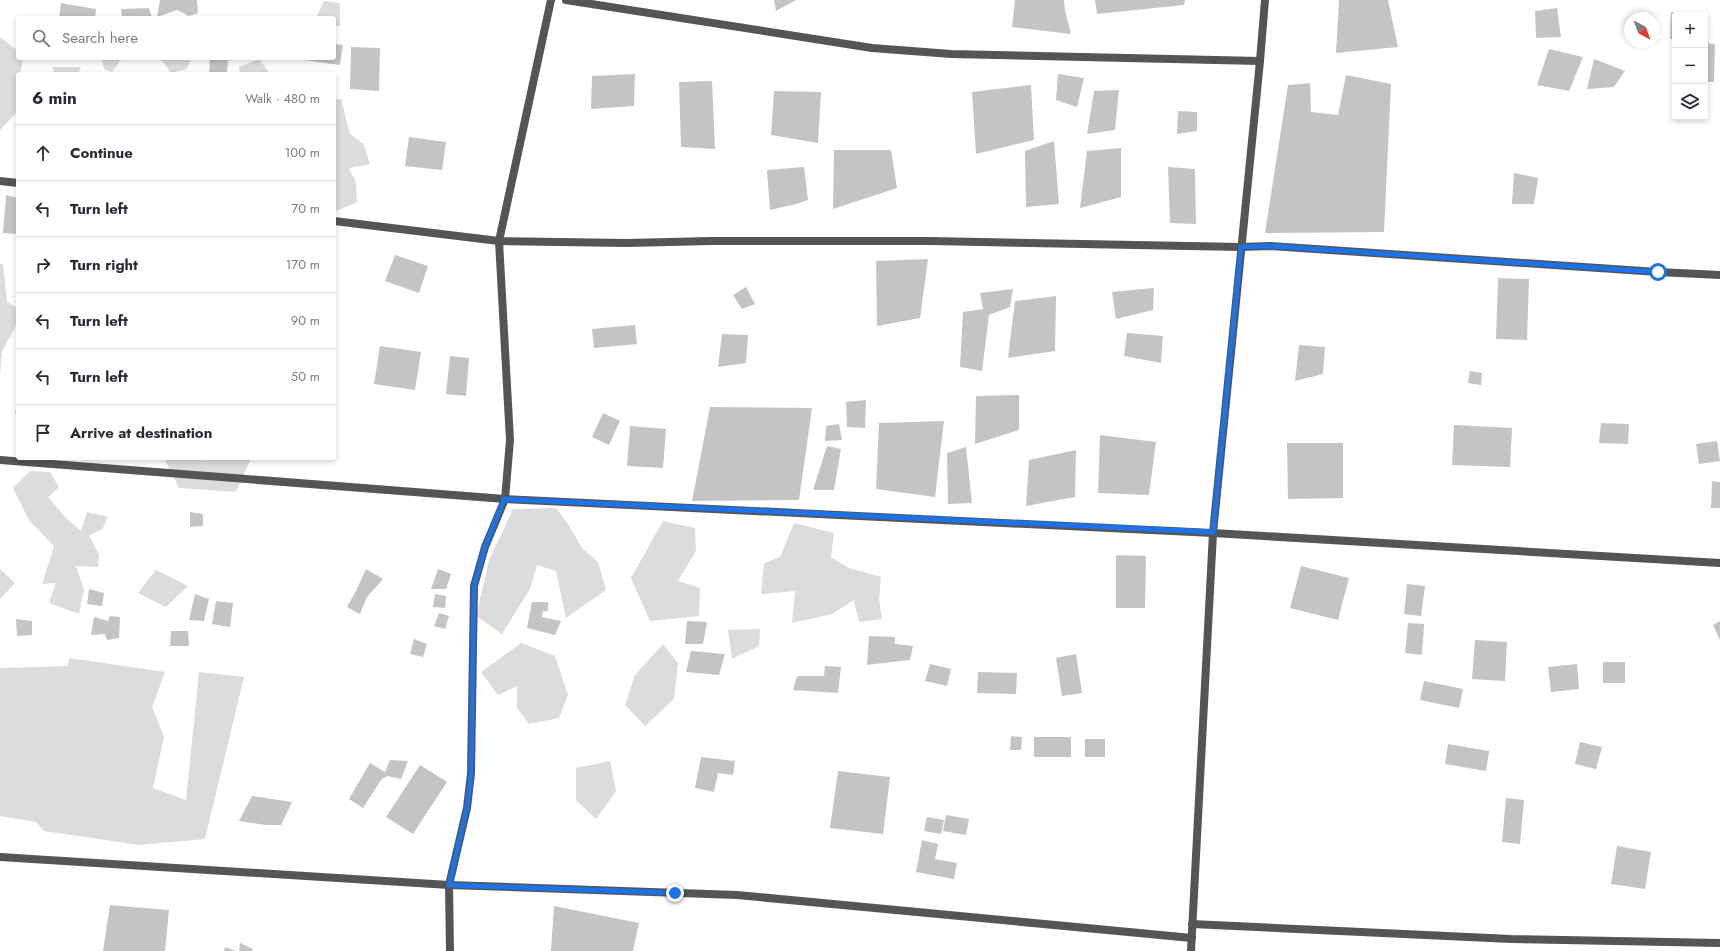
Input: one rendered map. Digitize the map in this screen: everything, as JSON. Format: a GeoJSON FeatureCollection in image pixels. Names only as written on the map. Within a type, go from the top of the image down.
{"type":"FeatureCollection","features":[{"type":"Feature","properties":{"kind":"street"},"geometry":{"type":"LineString","coordinates":[[450,951],[449,885],[467,808],[471,774],[474,586],[485,547],[504,499],[510,440],[499,241],[551,0]]}},
{"type":"Feature","properties":{"kind":"street"},"geometry":{"type":"LineString","coordinates":[[566,0],[872,48],[951,54],[1260,62]]}},
{"type":"Feature","properties":{"kind":"street"},"geometry":{"type":"LineString","coordinates":[[1191,951],[1213,532],[1260,62],[1264,0]]}},
{"type":"Feature","properties":{"kind":"street"},"geometry":{"type":"LineString","coordinates":[[0,181],[16,183]]}},
{"type":"Feature","properties":{"kind":"street"},"geometry":{"type":"LineString","coordinates":[[336,221],[499,241],[627,243],[710,241],[922,241],[1241,247],[1270,246],[1650,272],[1720,275]]}},
{"type":"Feature","properties":{"kind":"street"},"geometry":{"type":"LineString","coordinates":[[0,460],[504,499],[1213,532],[1720,563]]}},
{"type":"Feature","properties":{"kind":"street"},"geometry":{"type":"LineString","coordinates":[[0,857],[449,885],[737,895],[1192,938]]}},
{"type":"Feature","properties":{"kind":"street"},"geometry":{"type":"LineString","coordinates":[[1192,924],[1511,940],[1720,943]]}},
{"type":"Feature","properties":{"kind":"shaded area"},"geometry":{"type":"Polygon","coordinates":[[[324,1],[340,3],[340,26],[336,26],[336,16],[317,16],[324,1]]]}},
{"type":"Feature","properties":{"kind":"shaded area"},"geometry":{"type":"Polygon","coordinates":[[[0,37],[16,49],[16,60],[23,60],[20,72],[16,72],[16,113],[0,130],[0,37]]]}},
{"type":"Feature","properties":{"kind":"shaded area"},"geometry":{"type":"Polygon","coordinates":[[[102,60],[121,60],[112,72],[104,69],[102,60]]]}},
{"type":"Feature","properties":{"kind":"shaded area"},"geometry":{"type":"Polygon","coordinates":[[[161,60],[190,60],[187,69],[170,72],[161,60]]]}},
{"type":"Feature","properties":{"kind":"shaded area"},"geometry":{"type":"Polygon","coordinates":[[[260,60],[268,71],[240,72],[239,67],[260,60]]]}},
{"type":"Feature","properties":{"kind":"shaded area"},"geometry":{"type":"Polygon","coordinates":[[[52,67],[81,67],[79,72],[54,72],[52,67]]]}},
{"type":"Feature","properties":{"kind":"shaded area"},"geometry":{"type":"Polygon","coordinates":[[[341,99],[350,134],[364,144],[370,164],[349,168],[356,182],[357,202],[336,211],[336,100],[341,99]]]}},
{"type":"Feature","properties":{"kind":"shaded area"},"geometry":{"type":"Polygon","coordinates":[[[0,264],[3,264],[7,302],[16,307],[16,326],[2,351],[0,375],[0,264]]]}},
{"type":"Feature","properties":{"kind":"shaded area"},"geometry":{"type":"Polygon","coordinates":[[[165,460],[250,460],[236,492],[179,488],[165,460]]]}},
{"type":"Feature","properties":{"kind":"shaded area"},"geometry":{"type":"Polygon","coordinates":[[[30,471],[50,472],[59,487],[48,497],[66,518],[81,531],[87,512],[108,517],[102,530],[89,535],[99,555],[98,567],[76,566],[84,590],[79,614],[49,603],[56,583],[42,584],[54,546],[29,520],[13,488],[30,471]]]}},
{"type":"Feature","properties":{"kind":"shaded area"},"geometry":{"type":"Polygon","coordinates":[[[556,508],[568,524],[582,548],[598,562],[606,590],[566,618],[556,571],[537,565],[530,589],[502,634],[476,616],[489,560],[513,509],[556,508]]]}},
{"type":"Feature","properties":{"kind":"shaded area"},"geometry":{"type":"Polygon","coordinates":[[[663,521],[695,528],[696,551],[678,581],[700,588],[699,616],[650,621],[631,578],[663,521]]]}},
{"type":"Feature","properties":{"kind":"shaded area"},"geometry":{"type":"Polygon","coordinates":[[[794,523],[834,533],[831,557],[849,568],[881,577],[879,599],[882,619],[859,622],[854,600],[832,614],[792,623],[795,591],[761,594],[764,563],[780,557],[794,523]]]}},
{"type":"Feature","properties":{"kind":"shaded area"},"geometry":{"type":"Polygon","coordinates":[[[0,569],[15,583],[0,599],[0,569]]]}},
{"type":"Feature","properties":{"kind":"shaded area"},"geometry":{"type":"Polygon","coordinates":[[[156,570],[188,586],[166,607],[138,593],[156,570]]]}},
{"type":"Feature","properties":{"kind":"shaded area"},"geometry":{"type":"Polygon","coordinates":[[[760,629],[759,646],[732,659],[728,630],[760,629]]]}},
{"type":"Feature","properties":{"kind":"shaded area"},"geometry":{"type":"Polygon","coordinates":[[[521,643],[555,656],[568,695],[559,718],[529,724],[517,708],[517,686],[498,695],[481,672],[521,643]]]}},
{"type":"Feature","properties":{"kind":"shaded area"},"geometry":{"type":"Polygon","coordinates":[[[663,644],[678,663],[674,699],[645,726],[625,705],[635,675],[663,644]]]}},
{"type":"Feature","properties":{"kind":"shaded area"},"geometry":{"type":"Polygon","coordinates":[[[69,658],[165,672],[152,707],[164,737],[153,788],[186,800],[199,672],[244,677],[205,839],[139,845],[44,831],[36,822],[0,816],[0,668],[68,666],[69,658]]]}},
{"type":"Feature","properties":{"kind":"shaded area"},"geometry":{"type":"Polygon","coordinates":[[[610,761],[616,791],[596,819],[576,800],[576,768],[610,761]]]}},
{"type":"Feature","properties":{"kind":"building"},"geometry":{"type":"Polygon","coordinates":[[[160,0],[197,0],[198,13],[189,16],[177,10],[157,16],[160,0]]]}},
{"type":"Feature","properties":{"kind":"building"},"geometry":{"type":"Polygon","coordinates":[[[774,0],[796,0],[776,11],[774,0]]]}},
{"type":"Feature","properties":{"kind":"building"},"geometry":{"type":"Polygon","coordinates":[[[1015,0],[1064,0],[1071,34],[1012,27],[1015,0]]]}},
{"type":"Feature","properties":{"kind":"building"},"geometry":{"type":"Polygon","coordinates":[[[1095,0],[1185,0],[1184,5],[1097,14],[1095,0]]]}},
{"type":"Feature","properties":{"kind":"building"},"geometry":{"type":"Polygon","coordinates":[[[1339,0],[1388,0],[1398,47],[1336,53],[1339,0]]]}},
{"type":"Feature","properties":{"kind":"building"},"geometry":{"type":"Polygon","coordinates":[[[61,3],[96,9],[95,16],[59,16],[61,3]]]}},
{"type":"Feature","properties":{"kind":"building"},"geometry":{"type":"Polygon","coordinates":[[[149,8],[151,16],[122,16],[121,9],[149,8]]]}},
{"type":"Feature","properties":{"kind":"building"},"geometry":{"type":"Polygon","coordinates":[[[1557,8],[1561,37],[1536,38],[1535,11],[1557,8]]]}},
{"type":"Feature","properties":{"kind":"building"},"geometry":{"type":"Polygon","coordinates":[[[1671,12],[1672,12],[1672,39],[1670,39],[1671,12]]]}},
{"type":"Feature","properties":{"kind":"building"},"geometry":{"type":"Polygon","coordinates":[[[1708,43],[1715,44],[1714,82],[1708,82],[1708,43]]]}},
{"type":"Feature","properties":{"kind":"building"},"geometry":{"type":"Polygon","coordinates":[[[336,44],[343,45],[340,65],[304,60],[336,60],[336,44]]]}},
{"type":"Feature","properties":{"kind":"building"},"geometry":{"type":"Polygon","coordinates":[[[351,47],[380,48],[379,91],[350,89],[351,47]]]}},
{"type":"Feature","properties":{"kind":"building"},"geometry":{"type":"Polygon","coordinates":[[[1549,49],[1583,57],[1569,91],[1537,85],[1549,49]]]}},
{"type":"Feature","properties":{"kind":"building"},"geometry":{"type":"Polygon","coordinates":[[[1594,59],[1625,71],[1614,87],[1587,89],[1594,59]]]}},
{"type":"Feature","properties":{"kind":"building"},"geometry":{"type":"Polygon","coordinates":[[[210,60],[228,60],[227,72],[209,72],[210,60]]]}},
{"type":"Feature","properties":{"kind":"building"},"geometry":{"type":"Polygon","coordinates":[[[635,74],[634,106],[591,109],[592,76],[635,74]]]}},
{"type":"Feature","properties":{"kind":"building"},"geometry":{"type":"Polygon","coordinates":[[[1058,74],[1084,78],[1077,107],[1056,100],[1058,74]]]}},
{"type":"Feature","properties":{"kind":"building"},"geometry":{"type":"Polygon","coordinates":[[[1346,75],[1391,84],[1384,232],[1265,233],[1288,85],[1310,83],[1311,112],[1338,115],[1346,75]]]}},
{"type":"Feature","properties":{"kind":"building"},"geometry":{"type":"Polygon","coordinates":[[[712,81],[715,149],[681,147],[679,82],[712,81]]]}},
{"type":"Feature","properties":{"kind":"building"},"geometry":{"type":"Polygon","coordinates":[[[1031,85],[1034,140],[976,154],[972,92],[1031,85]]]}},
{"type":"Feature","properties":{"kind":"building"},"geometry":{"type":"Polygon","coordinates":[[[1119,90],[1115,130],[1087,134],[1094,91],[1119,90]]]}},
{"type":"Feature","properties":{"kind":"building"},"geometry":{"type":"Polygon","coordinates":[[[774,91],[821,92],[818,143],[771,135],[774,91]]]}},
{"type":"Feature","properties":{"kind":"building"},"geometry":{"type":"Polygon","coordinates":[[[1178,111],[1197,112],[1197,131],[1177,134],[1178,111]]]}},
{"type":"Feature","properties":{"kind":"building"},"geometry":{"type":"Polygon","coordinates":[[[409,137],[446,142],[442,170],[405,166],[409,137]]]}},
{"type":"Feature","properties":{"kind":"building"},"geometry":{"type":"Polygon","coordinates":[[[1054,141],[1059,204],[1026,207],[1025,151],[1054,141]]]}},
{"type":"Feature","properties":{"kind":"building"},"geometry":{"type":"Polygon","coordinates":[[[1121,148],[1121,197],[1080,208],[1087,151],[1121,148]]]}},
{"type":"Feature","properties":{"kind":"building"},"geometry":{"type":"Polygon","coordinates":[[[834,150],[891,150],[897,188],[833,209],[834,150]]]}},
{"type":"Feature","properties":{"kind":"building"},"geometry":{"type":"Polygon","coordinates":[[[804,167],[808,200],[770,210],[767,170],[804,167]]]}},
{"type":"Feature","properties":{"kind":"building"},"geometry":{"type":"Polygon","coordinates":[[[1168,167],[1195,169],[1196,224],[1170,223],[1168,167]]]}},
{"type":"Feature","properties":{"kind":"building"},"geometry":{"type":"Polygon","coordinates":[[[1514,173],[1538,178],[1534,204],[1512,204],[1514,173]]]}},
{"type":"Feature","properties":{"kind":"building"},"geometry":{"type":"Polygon","coordinates":[[[6,195],[16,198],[16,234],[3,233],[6,195]]]}},
{"type":"Feature","properties":{"kind":"building"},"geometry":{"type":"Polygon","coordinates":[[[395,255],[428,266],[419,293],[385,281],[395,255]]]}},
{"type":"Feature","properties":{"kind":"building"},"geometry":{"type":"Polygon","coordinates":[[[928,259],[920,318],[877,326],[876,261],[928,259]]]}},
{"type":"Feature","properties":{"kind":"building"},"geometry":{"type":"Polygon","coordinates":[[[1498,278],[1529,279],[1527,340],[1496,339],[1498,278]]]}},
{"type":"Feature","properties":{"kind":"building"},"geometry":{"type":"Polygon","coordinates":[[[746,287],[755,304],[742,309],[733,295],[746,287]]]}},
{"type":"Feature","properties":{"kind":"building"},"geometry":{"type":"Polygon","coordinates":[[[1154,288],[1153,310],[1116,319],[1112,292],[1154,288]]]}},
{"type":"Feature","properties":{"kind":"building"},"geometry":{"type":"Polygon","coordinates":[[[1013,289],[1010,307],[989,315],[982,371],[960,367],[963,312],[983,309],[980,293],[1013,289]]]}},
{"type":"Feature","properties":{"kind":"building"},"geometry":{"type":"Polygon","coordinates":[[[1056,296],[1055,351],[1008,358],[1015,301],[1056,296]]]}},
{"type":"Feature","properties":{"kind":"building"},"geometry":{"type":"Polygon","coordinates":[[[635,325],[637,344],[594,348],[592,329],[635,325]]]}},
{"type":"Feature","properties":{"kind":"building"},"geometry":{"type":"Polygon","coordinates":[[[1127,333],[1163,336],[1161,363],[1124,356],[1127,333]]]}},
{"type":"Feature","properties":{"kind":"building"},"geometry":{"type":"Polygon","coordinates":[[[722,334],[748,335],[746,363],[718,367],[722,334]]]}},
{"type":"Feature","properties":{"kind":"building"},"geometry":{"type":"Polygon","coordinates":[[[1299,345],[1325,347],[1323,374],[1295,381],[1299,345]]]}},
{"type":"Feature","properties":{"kind":"building"},"geometry":{"type":"Polygon","coordinates":[[[380,346],[421,352],[415,390],[374,384],[380,346]]]}},
{"type":"Feature","properties":{"kind":"building"},"geometry":{"type":"Polygon","coordinates":[[[450,356],[469,358],[466,396],[446,394],[450,356]]]}},
{"type":"Feature","properties":{"kind":"building"},"geometry":{"type":"Polygon","coordinates":[[[1470,371],[1482,373],[1481,385],[1468,383],[1470,371]]]}},
{"type":"Feature","properties":{"kind":"building"},"geometry":{"type":"Polygon","coordinates":[[[1019,395],[1019,430],[975,444],[976,396],[1019,395]]]}},
{"type":"Feature","properties":{"kind":"building"},"geometry":{"type":"Polygon","coordinates":[[[866,400],[865,428],[847,427],[846,402],[866,400]]]}},
{"type":"Feature","properties":{"kind":"building"},"geometry":{"type":"Polygon","coordinates":[[[710,407],[812,408],[799,500],[692,501],[710,407]]]}},
{"type":"Feature","properties":{"kind":"building"},"geometry":{"type":"Polygon","coordinates":[[[603,413],[620,421],[609,445],[592,437],[603,413]]]}},
{"type":"Feature","properties":{"kind":"building"},"geometry":{"type":"Polygon","coordinates":[[[944,421],[935,497],[876,489],[879,423],[944,421]]]}},
{"type":"Feature","properties":{"kind":"building"},"geometry":{"type":"Polygon","coordinates":[[[1601,423],[1629,424],[1628,444],[1599,443],[1601,423]]]}},
{"type":"Feature","properties":{"kind":"building"},"geometry":{"type":"Polygon","coordinates":[[[839,424],[842,440],[825,441],[826,426],[839,424]]]}},
{"type":"Feature","properties":{"kind":"building"},"geometry":{"type":"Polygon","coordinates":[[[1454,425],[1512,428],[1510,467],[1452,465],[1454,425]]]}},
{"type":"Feature","properties":{"kind":"building"},"geometry":{"type":"Polygon","coordinates":[[[630,426],[666,429],[663,468],[627,466],[630,426]]]}},
{"type":"Feature","properties":{"kind":"building"},"geometry":{"type":"Polygon","coordinates":[[[1100,435],[1156,442],[1149,495],[1098,493],[1100,435]]]}},
{"type":"Feature","properties":{"kind":"building"},"geometry":{"type":"Polygon","coordinates":[[[1717,441],[1720,461],[1699,464],[1696,444],[1717,441]]]}},
{"type":"Feature","properties":{"kind":"building"},"geometry":{"type":"Polygon","coordinates":[[[1287,443],[1343,443],[1343,498],[1288,499],[1287,443]]]}},
{"type":"Feature","properties":{"kind":"building"},"geometry":{"type":"Polygon","coordinates":[[[827,446],[841,449],[834,490],[813,490],[827,446]]]}},
{"type":"Feature","properties":{"kind":"building"},"geometry":{"type":"Polygon","coordinates":[[[966,447],[972,503],[948,504],[947,453],[966,447]]]}},
{"type":"Feature","properties":{"kind":"building"},"geometry":{"type":"Polygon","coordinates":[[[1076,450],[1075,497],[1026,506],[1029,460],[1076,450]]]}},
{"type":"Feature","properties":{"kind":"building"},"geometry":{"type":"Polygon","coordinates":[[[1712,481],[1720,482],[1720,508],[1711,508],[1712,481]]]}},
{"type":"Feature","properties":{"kind":"building"},"geometry":{"type":"Polygon","coordinates":[[[190,512],[203,514],[203,526],[190,527],[190,512]]]}},
{"type":"Feature","properties":{"kind":"building"},"geometry":{"type":"Polygon","coordinates":[[[1116,555],[1146,556],[1145,608],[1116,608],[1116,555]]]}},
{"type":"Feature","properties":{"kind":"building"},"geometry":{"type":"Polygon","coordinates":[[[1301,566],[1349,578],[1338,620],[1290,608],[1301,566]]]}},
{"type":"Feature","properties":{"kind":"building"},"geometry":{"type":"Polygon","coordinates":[[[366,569],[383,579],[367,597],[360,614],[347,607],[366,569]]]}},
{"type":"Feature","properties":{"kind":"building"},"geometry":{"type":"Polygon","coordinates":[[[438,569],[451,574],[446,589],[431,589],[438,569]]]}},
{"type":"Feature","properties":{"kind":"building"},"geometry":{"type":"Polygon","coordinates":[[[1407,584],[1425,586],[1421,616],[1404,614],[1407,584]]]}},
{"type":"Feature","properties":{"kind":"building"},"geometry":{"type":"Polygon","coordinates":[[[89,589],[104,593],[102,606],[87,604],[89,589]]]}},
{"type":"Feature","properties":{"kind":"building"},"geometry":{"type":"Polygon","coordinates":[[[195,594],[209,599],[204,621],[189,620],[195,594]]]}},
{"type":"Feature","properties":{"kind":"building"},"geometry":{"type":"Polygon","coordinates":[[[435,594],[446,596],[445,608],[433,607],[435,594]]]}},
{"type":"Feature","properties":{"kind":"building"},"geometry":{"type":"Polygon","coordinates":[[[216,601],[233,603],[230,627],[212,624],[216,601]]]}},
{"type":"Feature","properties":{"kind":"building"},"geometry":{"type":"Polygon","coordinates":[[[532,602],[548,602],[548,611],[543,611],[542,617],[561,621],[555,635],[527,628],[532,602]]]}},
{"type":"Feature","properties":{"kind":"building"},"geometry":{"type":"Polygon","coordinates":[[[439,613],[449,616],[445,629],[434,626],[439,613]]]}},
{"type":"Feature","properties":{"kind":"building"},"geometry":{"type":"Polygon","coordinates":[[[110,616],[120,617],[119,638],[107,640],[105,634],[91,635],[94,617],[108,621],[110,616]]]}},
{"type":"Feature","properties":{"kind":"building"},"geometry":{"type":"Polygon","coordinates":[[[16,619],[32,621],[32,635],[17,636],[16,619]]]}},
{"type":"Feature","properties":{"kind":"building"},"geometry":{"type":"Polygon","coordinates":[[[687,621],[707,622],[703,644],[685,644],[687,621]]]}},
{"type":"Feature","properties":{"kind":"building"},"geometry":{"type":"Polygon","coordinates":[[[1720,621],[1720,640],[1713,625],[1720,621]]]}},
{"type":"Feature","properties":{"kind":"building"},"geometry":{"type":"Polygon","coordinates":[[[1408,623],[1424,624],[1422,655],[1405,653],[1408,623]]]}},
{"type":"Feature","properties":{"kind":"building"},"geometry":{"type":"Polygon","coordinates":[[[171,631],[188,631],[189,646],[170,646],[171,631]]]}},
{"type":"Feature","properties":{"kind":"building"},"geometry":{"type":"Polygon","coordinates":[[[869,636],[895,637],[895,644],[913,646],[910,660],[867,665],[869,636]]]}},
{"type":"Feature","properties":{"kind":"building"},"geometry":{"type":"Polygon","coordinates":[[[414,639],[427,644],[423,657],[410,654],[414,639]]]}},
{"type":"Feature","properties":{"kind":"building"},"geometry":{"type":"Polygon","coordinates":[[[1475,640],[1507,642],[1505,681],[1472,679],[1475,640]]]}},
{"type":"Feature","properties":{"kind":"building"},"geometry":{"type":"Polygon","coordinates":[[[691,651],[725,654],[719,675],[686,672],[691,651]]]}},
{"type":"Feature","properties":{"kind":"building"},"geometry":{"type":"Polygon","coordinates":[[[1076,654],[1082,693],[1062,696],[1056,658],[1076,654]]]}},
{"type":"Feature","properties":{"kind":"building"},"geometry":{"type":"Polygon","coordinates":[[[1603,662],[1625,662],[1625,683],[1603,683],[1603,662]]]}},
{"type":"Feature","properties":{"kind":"building"},"geometry":{"type":"Polygon","coordinates":[[[930,664],[951,669],[947,686],[925,681],[930,664]]]}},
{"type":"Feature","properties":{"kind":"building"},"geometry":{"type":"Polygon","coordinates":[[[1577,664],[1579,689],[1551,692],[1548,667],[1577,664]]]}},
{"type":"Feature","properties":{"kind":"building"},"geometry":{"type":"Polygon","coordinates":[[[825,666],[841,667],[838,693],[793,690],[797,676],[824,676],[825,666]]]}},
{"type":"Feature","properties":{"kind":"building"},"geometry":{"type":"Polygon","coordinates":[[[978,672],[1017,673],[1016,694],[977,693],[978,672]]]}},
{"type":"Feature","properties":{"kind":"building"},"geometry":{"type":"Polygon","coordinates":[[[1424,681],[1463,689],[1459,708],[1420,700],[1424,681]]]}},
{"type":"Feature","properties":{"kind":"building"},"geometry":{"type":"Polygon","coordinates":[[[1011,736],[1022,737],[1021,750],[1010,750],[1011,736]]]}},
{"type":"Feature","properties":{"kind":"building"},"geometry":{"type":"Polygon","coordinates":[[[1034,737],[1071,737],[1071,757],[1034,757],[1034,737]]]}},
{"type":"Feature","properties":{"kind":"building"},"geometry":{"type":"Polygon","coordinates":[[[1085,739],[1105,739],[1105,757],[1085,757],[1085,739]]]}},
{"type":"Feature","properties":{"kind":"building"},"geometry":{"type":"Polygon","coordinates":[[[1580,742],[1602,747],[1596,769],[1575,764],[1580,742]]]}},
{"type":"Feature","properties":{"kind":"building"},"geometry":{"type":"Polygon","coordinates":[[[1448,744],[1489,751],[1486,771],[1445,764],[1448,744]]]}},
{"type":"Feature","properties":{"kind":"building"},"geometry":{"type":"Polygon","coordinates":[[[701,757],[735,761],[733,775],[718,773],[714,792],[695,788],[701,757]]]}},
{"type":"Feature","properties":{"kind":"building"},"geometry":{"type":"Polygon","coordinates":[[[390,760],[408,761],[401,779],[387,776],[381,780],[363,808],[349,799],[370,763],[385,772],[390,760]]]}},
{"type":"Feature","properties":{"kind":"building"},"geometry":{"type":"Polygon","coordinates":[[[420,765],[447,782],[413,834],[386,817],[420,765]]]}},
{"type":"Feature","properties":{"kind":"building"},"geometry":{"type":"Polygon","coordinates":[[[838,771],[890,777],[883,834],[830,828],[838,771]]]}},
{"type":"Feature","properties":{"kind":"building"},"geometry":{"type":"Polygon","coordinates":[[[252,796],[292,802],[281,825],[266,825],[239,821],[252,796]]]}},
{"type":"Feature","properties":{"kind":"building"},"geometry":{"type":"Polygon","coordinates":[[[1506,798],[1524,800],[1520,844],[1502,842],[1506,798]]]}},
{"type":"Feature","properties":{"kind":"building"},"geometry":{"type":"Polygon","coordinates":[[[946,815],[969,819],[966,835],[943,831],[946,815]]]}},
{"type":"Feature","properties":{"kind":"building"},"geometry":{"type":"Polygon","coordinates":[[[927,817],[944,820],[941,834],[924,831],[927,817]]]}},
{"type":"Feature","properties":{"kind":"building"},"geometry":{"type":"Polygon","coordinates":[[[922,840],[938,844],[935,859],[957,863],[954,879],[916,872],[922,840]]]}},
{"type":"Feature","properties":{"kind":"building"},"geometry":{"type":"Polygon","coordinates":[[[1617,846],[1651,852],[1645,889],[1611,884],[1617,846]]]}},
{"type":"Feature","properties":{"kind":"building"},"geometry":{"type":"Polygon","coordinates":[[[110,905],[169,910],[165,951],[103,951],[110,905]]]}},
{"type":"Feature","properties":{"kind":"building"},"geometry":{"type":"Polygon","coordinates":[[[554,906],[639,923],[633,951],[551,951],[554,906]]]}},
{"type":"Feature","properties":{"kind":"building"},"geometry":{"type":"Polygon","coordinates":[[[240,943],[253,949],[252,951],[239,951],[240,943]]]}},
{"type":"Feature","properties":{"kind":"building"},"geometry":{"type":"Polygon","coordinates":[[[225,947],[236,951],[224,951],[225,947]]]}},
{"type":"Feature","properties":{"kind":"route"},"geometry":{"type":"LineString","coordinates":[[675,893],[449,885],[467,808],[471,774],[474,586],[485,547],[504,499],[1213,532],[1241,247],[1270,246],[1658,272]]}}]}
